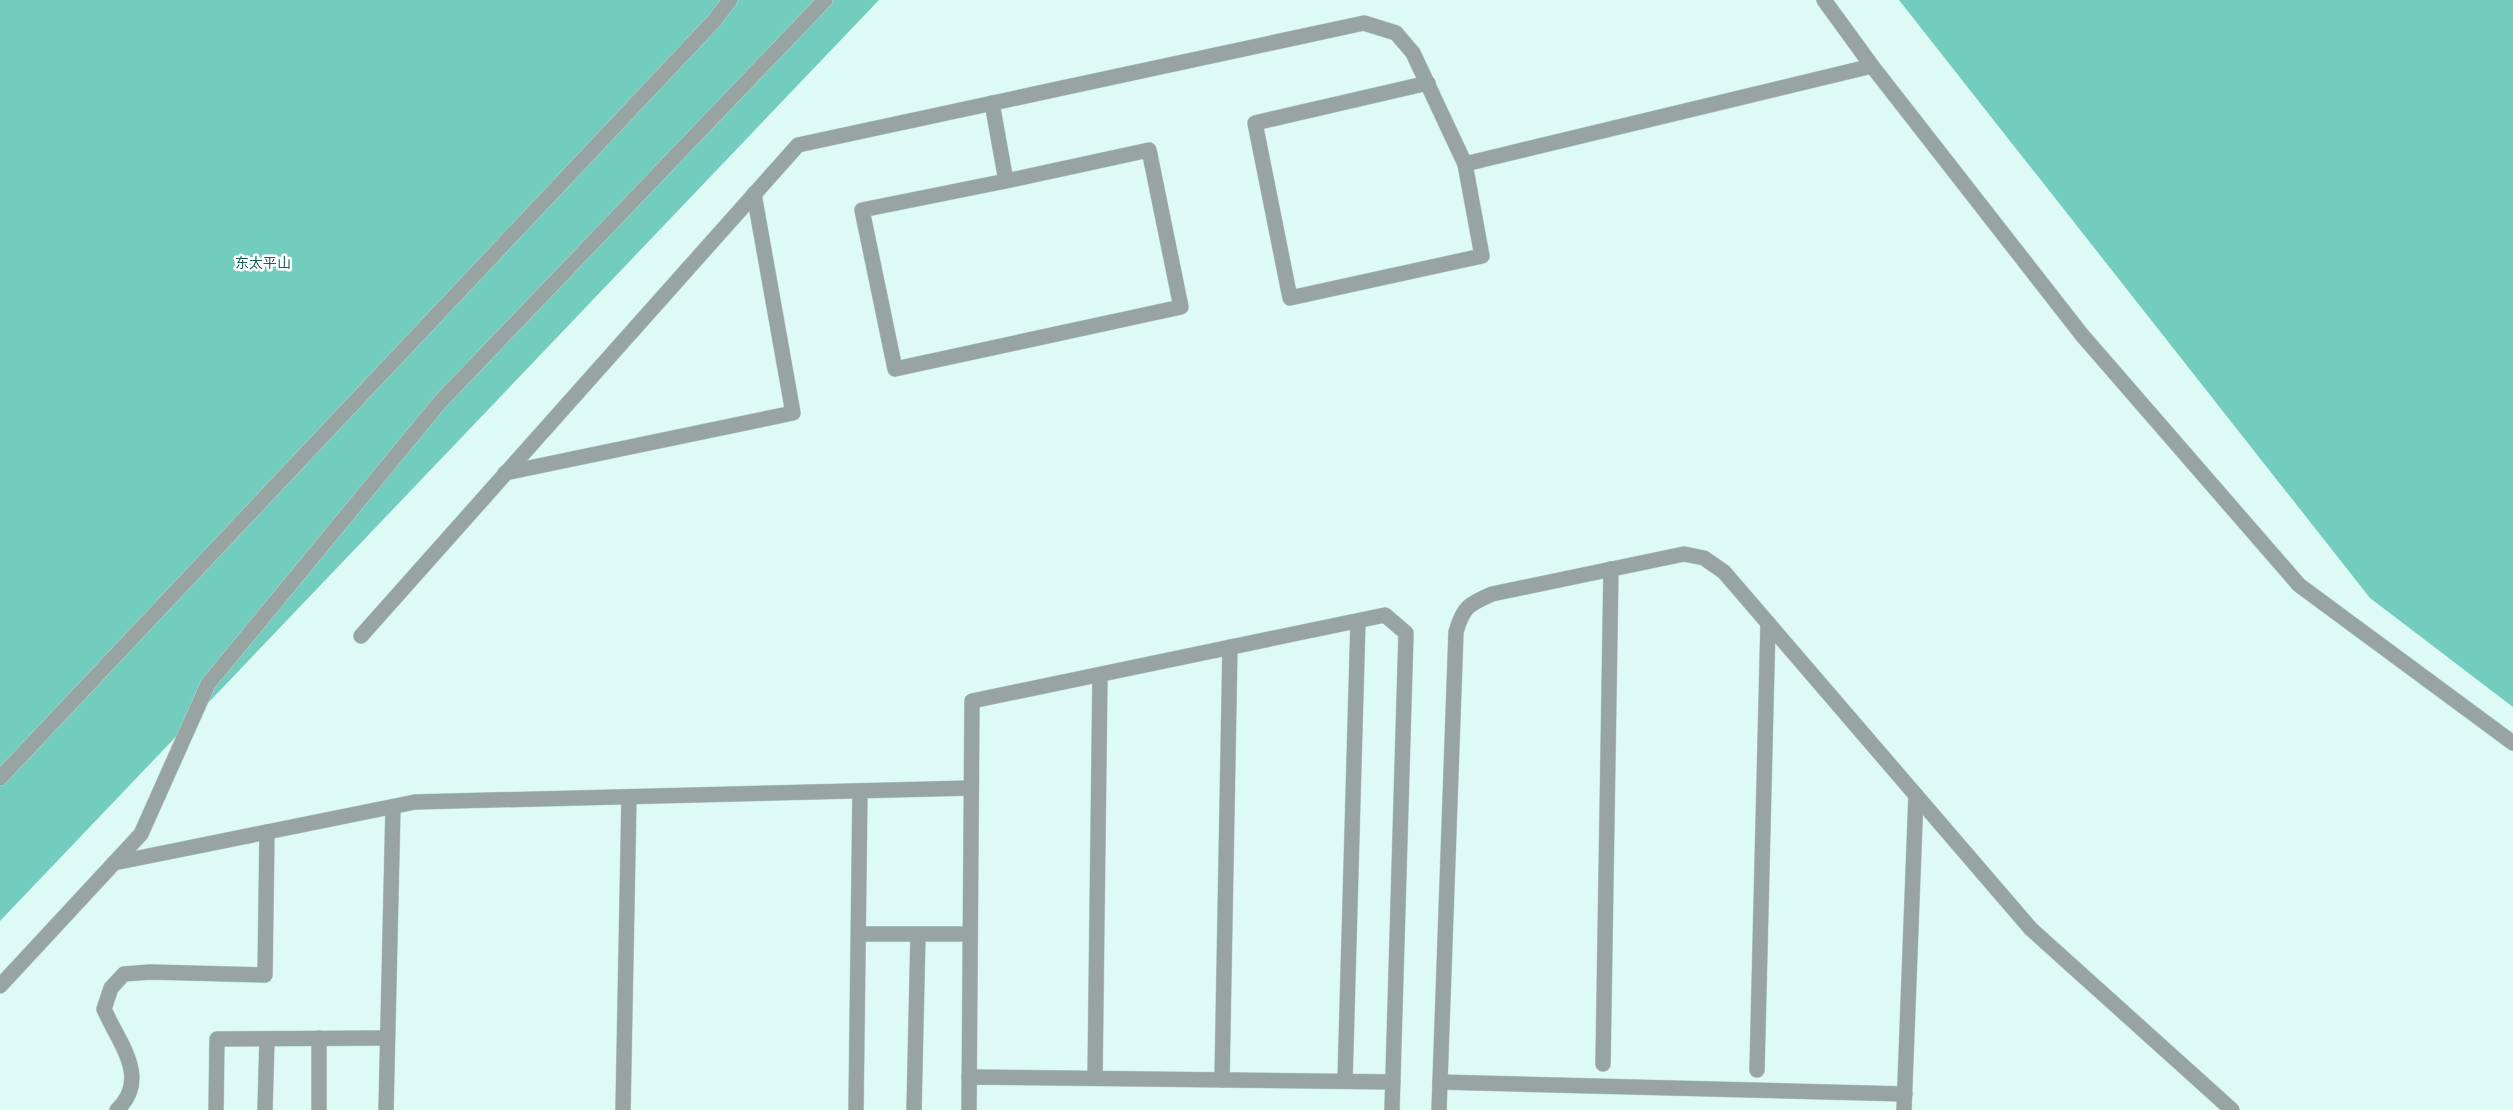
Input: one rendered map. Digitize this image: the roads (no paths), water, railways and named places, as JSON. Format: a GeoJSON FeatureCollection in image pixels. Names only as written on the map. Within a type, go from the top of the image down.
{"type":"FeatureCollection","features":[{"type":"Feature","properties":{"kind":"street"},"geometry":{"type":"LineString","coordinates":[[0,778],[389,368],[714,21],[730,0]]}},
{"type":"Feature","properties":{"kind":"street"},"geometry":{"type":"LineString","coordinates":[[0,986],[140,834],[208,684],[434,409],[825,0]]}},
{"type":"Feature","properties":{"kind":"street"},"geometry":{"type":"LineString","coordinates":[[1824,0],[1872,66],[2082,335],[2299,585],[2513,743]]}},
{"type":"Feature","properties":{"kind":"street"},"geometry":{"type":"LineString","coordinates":[[361,636],[798,145],[1364,23],[1396,33],[1413,53],[1428,84],[1465,164],[1482,256],[1290,298],[1255,123],[1428,84]]}},
{"type":"Feature","properties":{"kind":"street"},"geometry":{"type":"LineString","coordinates":[[1465,164],[1872,66]]}},
{"type":"Feature","properties":{"kind":"street"},"geometry":{"type":"LineString","coordinates":[[992,103],[1006,181]]}},
{"type":"Feature","properties":{"kind":"street"},"geometry":{"type":"LineString","coordinates":[[1149,150],[1181,307],[895,369],[862,210],[1006,181],[1149,150]]}},
{"type":"Feature","properties":{"kind":"street"},"geometry":{"type":"LineString","coordinates":[[505,473],[793,413],[754,194]]}},
{"type":"Feature","properties":{"kind":"street"},"geometry":{"type":"LineString","coordinates":[[1439,1110],[1456,632],[1461,613],[1472,603],[1492,594],[1684,554],[1704,558],[1724,572],[2031,929],[2232,1110]]}},
{"type":"Feature","properties":{"kind":"street"},"geometry":{"type":"LineString","coordinates":[[1603,1064],[1611,569]]}},
{"type":"Feature","properties":{"kind":"street"},"geometry":{"type":"LineString","coordinates":[[969,1110],[972,702],[1385,615],[1406,632],[1392,1110]]}},
{"type":"Feature","properties":{"kind":"street"},"geometry":{"type":"LineString","coordinates":[[1345,1081],[1358,621]]}},
{"type":"Feature","properties":{"kind":"street"},"geometry":{"type":"LineString","coordinates":[[1756,1070],[1768,623]]}},
{"type":"Feature","properties":{"kind":"street"},"geometry":{"type":"LineString","coordinates":[[1222,1080],[1230,647]]}},
{"type":"Feature","properties":{"kind":"street"},"geometry":{"type":"LineString","coordinates":[[1095,1078],[1100,675]]}},
{"type":"Feature","properties":{"kind":"street"},"geometry":{"type":"LineString","coordinates":[[114,863],[416,802],[971,788]]}},
{"type":"Feature","properties":{"kind":"street"},"geometry":{"type":"LineString","coordinates":[[856,1110],[860,791]]}},
{"type":"Feature","properties":{"kind":"street"},"geometry":{"type":"LineString","coordinates":[[1904,1110],[1916,795]]}},
{"type":"Feature","properties":{"kind":"street"},"geometry":{"type":"LineString","coordinates":[[623,1110],[629,797]]}},
{"type":"Feature","properties":{"kind":"street"},"geometry":{"type":"LineString","coordinates":[[386,1110],[393,807]]}},
{"type":"Feature","properties":{"kind":"street"},"geometry":{"type":"LineString","coordinates":[[118,1110],[132,1088],[132,1066],[104,1009],[111,988],[124,974],[150,972],[266,975],[266,832]]}},
{"type":"Feature","properties":{"kind":"street"},"geometry":{"type":"LineString","coordinates":[[858,934],[970,934]]}},
{"type":"Feature","properties":{"kind":"street"},"geometry":{"type":"LineString","coordinates":[[914,1110],[918,935]]}},
{"type":"Feature","properties":{"kind":"street"},"geometry":{"type":"LineString","coordinates":[[265,1110],[267,1038]]}},
{"type":"Feature","properties":{"kind":"street"},"geometry":{"type":"LineString","coordinates":[[319,1038],[319,1110]]}},
{"type":"Feature","properties":{"kind":"street"},"geometry":{"type":"LineString","coordinates":[[216,1110],[217,1039],[387,1038]]}},
{"type":"Feature","properties":{"kind":"street"},"geometry":{"type":"LineString","coordinates":[[969,1077],[1393,1082]]}},
{"type":"Feature","properties":{"kind":"street"},"geometry":{"type":"LineString","coordinates":[[1440,1082],[1905,1094]]}},
{"type":"Feature","properties":{"kind":"park label","name":"东太平山"},"geometry":{"type":"Point","coordinates":[263,263]}}]}
